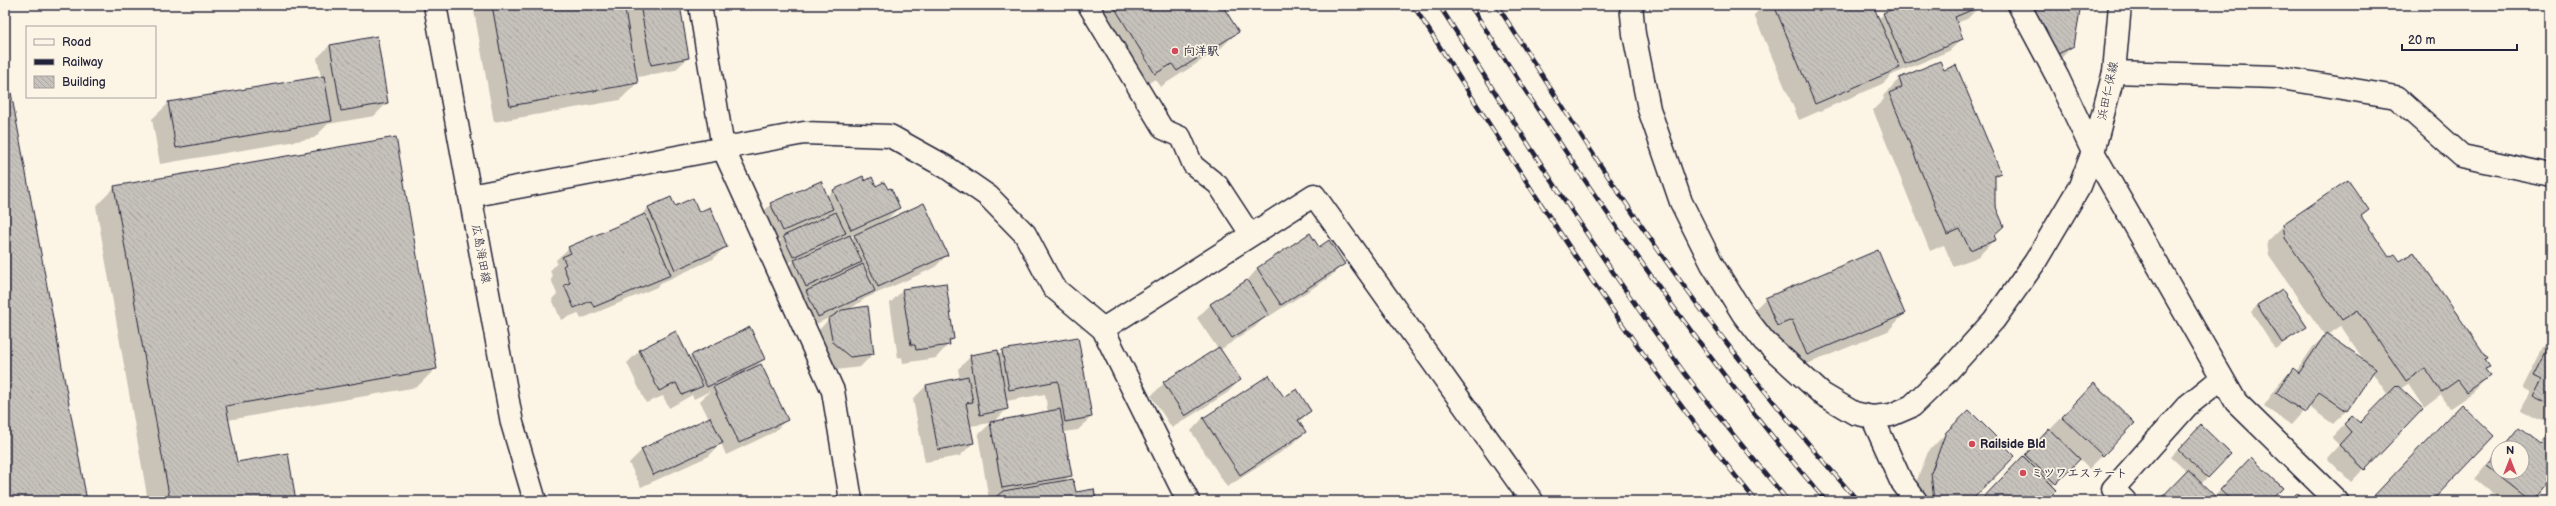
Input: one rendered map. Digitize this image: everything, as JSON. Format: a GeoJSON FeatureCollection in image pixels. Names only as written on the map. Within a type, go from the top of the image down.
{"type":"FeatureCollection","features":[{"type":"Feature","properties":{"kind":"street","name":"広島海田線"},"geometry":{"type":"LineString","coordinates":[[434,5],[512,423],[535,501]]}},
{"type":"Feature","properties":{"kind":"street"},"geometry":{"type":"LineString","coordinates":[[700,5],[722,148],[833,391],[851,500],[848,501]]}},
{"type":"Feature","properties":{"kind":"street"},"geometry":{"type":"LineString","coordinates":[[1631,5],[1634,34],[1649,109],[1682,202],[1712,264],[1743,314],[1764,341],[1822,394],[1854,413],[1872,417],[1901,481],[1916,501]]}},
{"type":"Feature","properties":{"kind":"street"},"geometry":{"type":"LineString","coordinates":[[2019,5],[2093,152],[2236,402],[2337,501]]}},
{"type":"Feature","properties":{"kind":"street","name":"浜田仁保線"},"geometry":{"type":"LineString","coordinates":[[1872,417],[1891,414],[1912,406],[1948,371],[1994,320],[2035,262],[2080,186],[2093,152],[2114,72],[2120,5]]}},
{"type":"Feature","properties":{"kind":"street"},"geometry":{"type":"LineString","coordinates":[[2114,72],[2276,77],[2396,97],[2462,156],[2551,175]]}},
{"type":"Feature","properties":{"kind":"street"},"geometry":{"type":"LineString","coordinates":[[470,196],[804,133],[890,136],[946,167],[988,196],[1025,234],[1053,287],[1103,329],[1124,376],[1188,501]]}},
{"type":"Feature","properties":{"kind":"street"},"geometry":{"type":"LineString","coordinates":[[1103,329],[1314,194],[1532,501]]}},
{"type":"Feature","properties":{"kind":"street"},"geometry":{"type":"LineString","coordinates":[[2125,501],[2113,489],[2187,406],[2222,378]]}},
{"type":"Feature","properties":{"kind":"lane"},"geometry":{"type":"LineString","coordinates":[[1088,5],[1163,129],[1181,137],[1193,165],[1218,185],[1250,234]]}},
{"type":"Feature","properties":{"kind":"building"},"geometry":{"type":"Polygon","coordinates":[[[492,5],[624,5],[638,83],[510,106],[492,5]]]}},
{"type":"Feature","properties":{"kind":"building"},"geometry":{"type":"Polygon","coordinates":[[[640,5],[680,5],[689,58],[651,65],[640,5]]]}},
{"type":"Feature","properties":{"kind":"building","name":"向洋駅"},"geometry":{"type":"Polygon","coordinates":[[[1113,5],[1222,5],[1239,32],[1177,71],[1172,64],[1155,74],[1113,5]]]}},
{"type":"Feature","properties":{"kind":"building"},"geometry":{"type":"Polygon","coordinates":[[[1774,5],[1873,5],[1900,68],[1815,104],[1774,5]]]}},
{"type":"Feature","properties":{"kind":"building"},"geometry":{"type":"Polygon","coordinates":[[[1902,5],[1981,6],[1955,17],[1963,39],[1905,64],[1883,13],[1902,5]]]}},
{"type":"Feature","properties":{"kind":"building"},"geometry":{"type":"Polygon","coordinates":[[[2042,5],[2081,5],[2074,46],[2056,55],[2034,9],[2042,5]]]}},
{"type":"Feature","properties":{"kind":"building"},"geometry":{"type":"Polygon","coordinates":[[[377,36],[388,103],[341,111],[330,45],[377,36]]]}},
{"type":"Feature","properties":{"kind":"building"},"geometry":{"type":"Polygon","coordinates":[[[5,60],[87,501],[5,501],[5,60]]]}},
{"type":"Feature","properties":{"kind":"building"},"geometry":{"type":"Polygon","coordinates":[[[1940,61],[1944,70],[1956,65],[2001,173],[1995,175],[1995,205],[2004,226],[1994,235],[1996,240],[1970,250],[1960,229],[1947,235],[1889,93],[1902,87],[1899,78],[1940,61]]]}},
{"type":"Feature","properties":{"kind":"building"},"geometry":{"type":"Polygon","coordinates":[[[324,76],[332,121],[176,148],[168,102],[324,76]]]}},
{"type":"Feature","properties":{"kind":"building"},"geometry":{"type":"Polygon","coordinates":[[[396,137],[437,369],[226,406],[237,462],[288,453],[296,501],[170,501],[114,186],[396,137]]]}},
{"type":"Feature","properties":{"kind":"building"},"geometry":{"type":"Polygon","coordinates":[[[863,176],[865,181],[872,177],[876,186],[884,182],[888,189],[891,188],[900,208],[851,230],[833,190],[863,176]]]}},
{"type":"Feature","properties":{"kind":"building"},"geometry":{"type":"Polygon","coordinates":[[[2348,180],[2369,210],[2361,216],[2389,257],[2395,254],[2400,261],[2414,252],[2488,359],[2485,360],[2490,367],[2485,369],[2490,376],[2467,392],[2458,380],[2441,392],[2425,368],[2406,381],[2358,310],[2342,320],[2285,238],[2283,224],[2348,180]]]}},
{"type":"Feature","properties":{"kind":"building"},"geometry":{"type":"Polygon","coordinates":[[[821,181],[833,209],[783,231],[770,203],[821,181]]]}},
{"type":"Feature","properties":{"kind":"building"},"geometry":{"type":"Polygon","coordinates":[[[671,197],[675,206],[693,198],[699,212],[710,207],[727,247],[675,270],[648,207],[671,197]]]}},
{"type":"Feature","properties":{"kind":"building"},"geometry":{"type":"Polygon","coordinates":[[[924,203],[948,255],[878,287],[854,235],[924,203]]]}},
{"type":"Feature","properties":{"kind":"building"},"geometry":{"type":"Polygon","coordinates":[[[836,212],[846,233],[793,257],[783,236],[836,212]]]}},
{"type":"Feature","properties":{"kind":"building"},"geometry":{"type":"Polygon","coordinates":[[[645,214],[671,275],[594,307],[591,301],[574,308],[564,285],[570,283],[563,266],[566,264],[562,257],[571,253],[568,247],[645,214]]]}},
{"type":"Feature","properties":{"kind":"building"},"geometry":{"type":"Polygon","coordinates":[[[1310,233],[1319,247],[1329,240],[1345,264],[1281,305],[1257,268],[1310,233]]]}},
{"type":"Feature","properties":{"kind":"building"},"geometry":{"type":"Polygon","coordinates":[[[850,235],[862,262],[806,287],[794,260],[850,235]]]}},
{"type":"Feature","properties":{"kind":"building"},"geometry":{"type":"Polygon","coordinates":[[[1878,250],[1905,314],[1807,355],[1792,320],[1777,326],[1765,298],[1878,250]]]}},
{"type":"Feature","properties":{"kind":"building"},"geometry":{"type":"Polygon","coordinates":[[[863,264],[875,291],[818,317],[806,291],[863,264]]]}},
{"type":"Feature","properties":{"kind":"building"},"geometry":{"type":"Polygon","coordinates":[[[1247,280],[1269,315],[1232,338],[1210,304],[1247,280]]]}},
{"type":"Feature","properties":{"kind":"building"},"geometry":{"type":"Polygon","coordinates":[[[946,283],[954,339],[949,340],[950,345],[916,350],[915,345],[911,345],[902,289],[946,283]]]}},
{"type":"Feature","properties":{"kind":"building"},"geometry":{"type":"Polygon","coordinates":[[[2282,289],[2307,327],[2282,343],[2257,305],[2282,289]]]}},
{"type":"Feature","properties":{"kind":"building"},"geometry":{"type":"Polygon","coordinates":[[[868,306],[874,354],[850,357],[833,343],[828,319],[842,310],[868,306]]]}},
{"type":"Feature","properties":{"kind":"building"},"geometry":{"type":"Polygon","coordinates":[[[750,327],[765,359],[707,387],[691,355],[750,327]]]}},
{"type":"Feature","properties":{"kind":"building"},"geometry":{"type":"Polygon","coordinates":[[[676,331],[703,386],[682,395],[676,383],[659,391],[639,350],[676,331]]]}},
{"type":"Feature","properties":{"kind":"building"},"geometry":{"type":"Polygon","coordinates":[[[2326,333],[2376,368],[2347,411],[2319,392],[2305,413],[2276,393],[2293,368],[2299,373],[2326,333]]]}},
{"type":"Feature","properties":{"kind":"building"},"geometry":{"type":"Polygon","coordinates":[[[1078,337],[1092,417],[1065,422],[1058,381],[1009,390],[1002,350],[1078,337]]]}},
{"type":"Feature","properties":{"kind":"building"},"geometry":{"type":"Polygon","coordinates":[[[2551,343],[2551,406],[2533,397],[2542,380],[2534,376],[2551,343]]]}},
{"type":"Feature","properties":{"kind":"building"},"geometry":{"type":"Polygon","coordinates":[[[1219,347],[1241,380],[1185,416],[1163,382],[1219,347]]]}},
{"type":"Feature","properties":{"kind":"building"},"geometry":{"type":"Polygon","coordinates":[[[998,350],[1008,409],[980,415],[970,355],[998,350]]]}},
{"type":"Feature","properties":{"kind":"building"},"geometry":{"type":"Polygon","coordinates":[[[761,364],[788,420],[739,443],[713,387],[761,364]]]}},
{"type":"Feature","properties":{"kind":"building"},"geometry":{"type":"Polygon","coordinates":[[[1269,375],[1284,397],[1297,389],[1311,411],[1298,420],[1306,432],[1240,475],[1203,418],[1269,375]]]}},
{"type":"Feature","properties":{"kind":"building"},"geometry":{"type":"Polygon","coordinates":[[[968,376],[973,402],[966,403],[974,443],[938,450],[926,385],[968,376]]]}},
{"type":"Feature","properties":{"kind":"building"},"geometry":{"type":"Polygon","coordinates":[[[2094,383],[2135,423],[2103,456],[2062,417],[2094,383]]]}},
{"type":"Feature","properties":{"kind":"building"},"geometry":{"type":"Polygon","coordinates":[[[2397,385],[2423,409],[2365,470],[2339,445],[2351,432],[2344,424],[2352,416],[2360,423],[2397,385]]]}},
{"type":"Feature","properties":{"kind":"building"},"geometry":{"type":"Polygon","coordinates":[[[2461,404],[2494,436],[2432,501],[2369,501],[2461,404]]]}},
{"type":"Feature","properties":{"kind":"building"},"geometry":{"type":"Polygon","coordinates":[[[1060,409],[1072,476],[1002,488],[990,422],[1060,409]]]}},
{"type":"Feature","properties":{"kind":"building","name":"Railside Bld"},"geometry":{"type":"Polygon","coordinates":[[[1969,410],[2015,456],[1971,501],[1934,501],[1931,473],[1946,432],[1969,410]]]}},
{"type":"Feature","properties":{"kind":"building"},"geometry":{"type":"Polygon","coordinates":[[[710,417],[723,443],[653,475],[641,449],[710,417]]]}},
{"type":"Feature","properties":{"kind":"building"},"geometry":{"type":"Polygon","coordinates":[[[2201,425],[2231,454],[2208,478],[2178,450],[2201,425]]]}},
{"type":"Feature","properties":{"kind":"building"},"geometry":{"type":"Polygon","coordinates":[[[2519,427],[2541,444],[2551,432],[2551,478],[2532,501],[2505,480],[2530,480],[2530,440],[2508,440],[2519,427]]]}},
{"type":"Feature","properties":{"kind":"building"},"geometry":{"type":"Polygon","coordinates":[[[2049,429],[2080,459],[2056,484],[2025,455],[2049,429]]]}},
{"type":"Feature","properties":{"kind":"building","name":"ミツワエステート"},"geometry":{"type":"Polygon","coordinates":[[[2023,456],[2057,490],[2046,501],[1980,501],[2023,456]]]}},
{"type":"Feature","properties":{"kind":"building"},"geometry":{"type":"Polygon","coordinates":[[[2251,457],[2283,488],[2270,501],[2232,501],[2220,490],[2251,457]]]}},
{"type":"Feature","properties":{"kind":"building"},"geometry":{"type":"Polygon","coordinates":[[[2188,470],[2220,501],[2158,501],[2188,470]]]}},
{"type":"Feature","properties":{"kind":"building"},"geometry":{"type":"Polygon","coordinates":[[[1073,479],[1076,492],[1094,489],[1096,501],[991,501],[1003,491],[1073,479]]]}},
{"type":"Feature","properties":{"kind":"building"},"geometry":{"type":"Polygon","coordinates":[[[2296,493],[2304,501],[2288,501],[2296,493]]]}},
{"type":"Feature","properties":{"kind":"building"},"geometry":{"type":"Polygon","coordinates":[[[2280,495],[2286,501],[2275,501],[2280,495]]]}},
{"type":"Feature","properties":{"kind":"railway"},"geometry":{"type":"LineString","coordinates":[[1413,5],[1535,195],[1620,321],[1709,442],[1756,501]]}},
{"type":"Feature","properties":{"kind":"railway"},"geometry":{"type":"LineString","coordinates":[[1439,5],[1558,190],[1619,281],[1708,404],[1788,501]]}},
{"type":"Feature","properties":{"kind":"railway"},"geometry":{"type":"LineString","coordinates":[[1470,5],[1553,133],[1639,259],[1730,382],[1826,501]]}},
{"type":"Feature","properties":{"kind":"railway"},"geometry":{"type":"LineString","coordinates":[[1497,5],[1600,164],[1681,282],[1763,389],[1858,501]]}},
{"type":"Feature","properties":{"kind":"place","name":"向洋駅"},"geometry":{"type":"Point","coordinates":[1175,51]}},
{"type":"Feature","properties":{"kind":"place","name":"Railside Bld"},"geometry":{"type":"Point","coordinates":[1972,444]}},
{"type":"Feature","properties":{"kind":"place","name":"ミツワエステート"},"geometry":{"type":"Point","coordinates":[2023,473]}}]}
